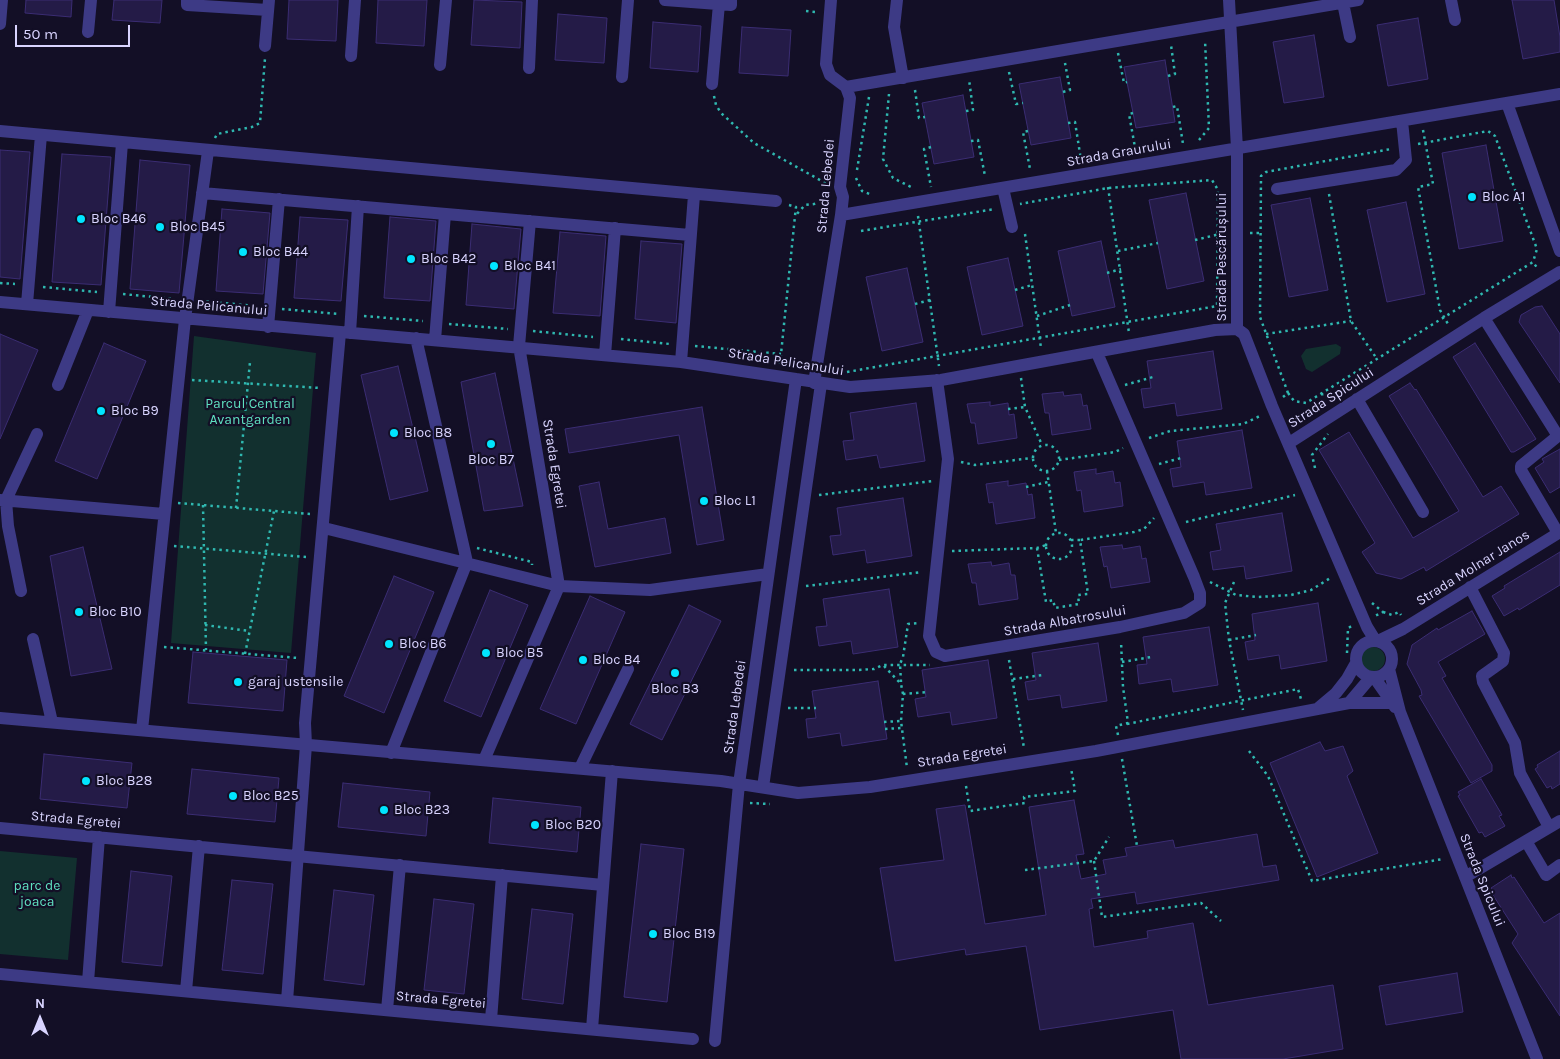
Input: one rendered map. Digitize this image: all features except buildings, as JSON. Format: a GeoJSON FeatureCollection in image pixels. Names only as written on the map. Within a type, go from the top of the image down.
{"type":"FeatureCollection","features":[{"type":"Feature","properties":{"kind":"street"},"geometry":{"type":"LineString","coordinates":[[0,24],[2,0]]}},
{"type":"Feature","properties":{"kind":"street"},"geometry":{"type":"LineString","coordinates":[[88,32],[91,0]]}},
{"type":"Feature","properties":{"kind":"street"},"geometry":{"type":"LineString","coordinates":[[187,0],[187,5],[268,5],[266,46]]}},
{"type":"Feature","properties":{"kind":"street"},"geometry":{"type":"LineString","coordinates":[[351,56],[355,0]]}},
{"type":"Feature","properties":{"kind":"street"},"geometry":{"type":"LineString","coordinates":[[440,65],[446,0]]}},
{"type":"Feature","properties":{"kind":"street"},"geometry":{"type":"LineString","coordinates":[[529,68],[532,0]]}},
{"type":"Feature","properties":{"kind":"street"},"geometry":{"type":"LineString","coordinates":[[622,77],[628,0]]}},
{"type":"Feature","properties":{"kind":"street"},"geometry":{"type":"LineString","coordinates":[[665,0],[731,5],[731,0]]}},
{"type":"Feature","properties":{"kind":"street"},"geometry":{"type":"LineString","coordinates":[[832,0],[826,64],[830,74],[846,87],[1358,0]]}},
{"type":"Feature","properties":{"kind":"street"},"geometry":{"type":"LineString","coordinates":[[897,0],[894,27],[902,78]]}},
{"type":"Feature","properties":{"kind":"street","name":"Strada Pescărușului"},"geometry":{"type":"LineString","coordinates":[[1229,0],[1237,149],[1238,329],[1244,334],[1272,406],[1289,443]]}},
{"type":"Feature","properties":{"kind":"street"},"geometry":{"type":"LineString","coordinates":[[1451,0],[1455,20]]}},
{"type":"Feature","properties":{"kind":"street"},"geometry":{"type":"LineString","coordinates":[[1343,3],[1350,37]]}},
{"type":"Feature","properties":{"kind":"street"},"geometry":{"type":"LineString","coordinates":[[712,84],[719,4]]}},
{"type":"Feature","properties":{"kind":"street","name":"Strada Lebedei"},"geometry":{"type":"LineString","coordinates":[[763,787],[805,496],[841,215],[843,197],[836,187],[850,98],[846,87]]}},
{"type":"Feature","properties":{"kind":"street","name":"Strada Graurului"},"geometry":{"type":"LineString","coordinates":[[841,215],[1560,94]]}},
{"type":"Feature","properties":{"kind":"street"},"geometry":{"type":"LineString","coordinates":[[1507,104],[1560,251]]}},
{"type":"Feature","properties":{"kind":"street"},"geometry":{"type":"LineString","coordinates":[[1277,189],[1396,170],[1406,160],[1402,121]]}},
{"type":"Feature","properties":{"kind":"street"},"geometry":{"type":"LineString","coordinates":[[0,131],[776,201]]}},
{"type":"Feature","properties":{"kind":"street"},"geometry":{"type":"LineString","coordinates":[[27,304],[41,135]]}},
{"type":"Feature","properties":{"kind":"street"},"geometry":{"type":"LineString","coordinates":[[108,312],[122,142]]}},
{"type":"Feature","properties":{"kind":"street"},"geometry":{"type":"LineString","coordinates":[[142,730],[187,300],[208,151]]}},
{"type":"Feature","properties":{"kind":"street"},"geometry":{"type":"LineString","coordinates":[[1003,188],[1008,206],[1018,226]]}},
{"type":"Feature","properties":{"kind":"street"},"geometry":{"type":"LineString","coordinates":[[202,193],[690,234]]}},
{"type":"Feature","properties":{"kind":"street"},"geometry":{"type":"LineString","coordinates":[[681,362],[694,195]]}},
{"type":"Feature","properties":{"kind":"street"},"geometry":{"type":"LineString","coordinates":[[268,326],[279,199]]}},
{"type":"Feature","properties":{"kind":"street"},"geometry":{"type":"LineString","coordinates":[[287,1001],[299,856],[306,745],[305,723],[335,389],[345,333],[351,315],[358,206]]}},
{"type":"Feature","properties":{"kind":"street"},"geometry":{"type":"LineString","coordinates":[[435,340],[445,214]]}},
{"type":"Feature","properties":{"kind":"street","name":"Strada Egretei"},"geometry":{"type":"LineString","coordinates":[[530,221],[519,346],[559,586]]}},
{"type":"Feature","properties":{"kind":"street"},"geometry":{"type":"LineString","coordinates":[[605,355],[615,228]]}},
{"type":"Feature","properties":{"kind":"street","name":"Strada Spicului"},"geometry":{"type":"LineString","coordinates":[[1376,640],[1366,624],[1289,443],[1325,418],[1560,272]]}},
{"type":"Feature","properties":{"kind":"street","name":"Strada Pelicanului"},"geometry":{"type":"LineString","coordinates":[[0,302],[779,370],[796,380],[871,386],[939,380],[1044,363],[1214,330],[1238,329]]}},
{"type":"Feature","properties":{"kind":"street"},"geometry":{"type":"LineString","coordinates":[[58,385],[88,310]]}},
{"type":"Feature","properties":{"kind":"street"},"geometry":{"type":"LineString","coordinates":[[1484,318],[1559,436],[1521,466],[1521,470],[1559,533]]}},
{"type":"Feature","properties":{"kind":"street"},"geometry":{"type":"LineString","coordinates":[[391,753],[466,562],[416,338]]}},
{"type":"Feature","properties":{"kind":"street","name":"Strada Albatrosului"},"geometry":{"type":"LineString","coordinates":[[939,380],[948,459],[938,551],[934,570],[929,641],[936,652],[945,656],[1120,627],[1184,613],[1194,609],[1200,603],[1200,593],[1194,577],[1097,353]]}},
{"type":"Feature","properties":{"kind":"street","name":"Strada Lebedei"},"geometry":{"type":"LineString","coordinates":[[714,1041],[739,784],[796,380]]}},
{"type":"Feature","properties":{"kind":"street"},"geometry":{"type":"LineString","coordinates":[[1357,399],[1423,512]]}},
{"type":"Feature","properties":{"kind":"street"},"geometry":{"type":"LineString","coordinates":[[21,591],[3,500],[37,434]]}},
{"type":"Feature","properties":{"kind":"street"},"geometry":{"type":"LineString","coordinates":[[3,500],[164,508]]}},
{"type":"Feature","properties":{"kind":"street"},"geometry":{"type":"LineString","coordinates":[[324,522],[559,586],[650,590],[768,574]]}},
{"type":"Feature","properties":{"kind":"street","name":"Strada Molnar Janos"},"geometry":{"type":"LineString","coordinates":[[1376,640],[1403,629],[1559,533]]}},
{"type":"Feature","properties":{"kind":"street"},"geometry":{"type":"LineString","coordinates":[[484,760],[559,586]]}},
{"type":"Feature","properties":{"kind":"street"},"geometry":{"type":"LineString","coordinates":[[1470,588],[1504,653],[1503,661],[1482,676],[1483,682],[1515,743],[1520,773],[1549,828]]}},
{"type":"Feature","properties":{"kind":"street"},"geometry":{"type":"LineString","coordinates":[[1366,624],[1360,646],[1351,660],[1361,672],[1373,677],[1380,676],[1391,663],[1403,629]]}},
{"type":"Feature","properties":{"kind":"street"},"geometry":{"type":"LineString","coordinates":[[33,639],[52,722]]}},
{"type":"Feature","properties":{"kind":"street"},"geometry":{"type":"LineString","coordinates":[[1360,646],[1376,640],[1388,646],[1391,663]]}},
{"type":"Feature","properties":{"kind":"street","name":"Strada Egretei"},"geometry":{"type":"LineString","coordinates":[[0,718],[612,771],[739,784],[798,794],[909,780],[1026,760],[1121,752],[1246,724],[1311,705],[1336,692],[1347,679],[1351,660]]}},
{"type":"Feature","properties":{"kind":"street","name":"Strada Spicului"},"geometry":{"type":"LineString","coordinates":[[1391,663],[1400,712],[1537,1059]]}},
{"type":"Feature","properties":{"kind":"street"},"geometry":{"type":"LineString","coordinates":[[580,768],[628,669]]}},
{"type":"Feature","properties":{"kind":"street"},"geometry":{"type":"LineString","coordinates":[[1348,703],[1373,677]]}},
{"type":"Feature","properties":{"kind":"street","name":"Strada Spicului"},"geometry":{"type":"LineString","coordinates":[[1373,677],[1400,712]]}},
{"type":"Feature","properties":{"kind":"street"},"geometry":{"type":"LineString","coordinates":[[1348,703],[1391,702]]}},
{"type":"Feature","properties":{"kind":"street","name":"Strada Egretei"},"geometry":{"type":"LineString","coordinates":[[1311,705],[1348,703]]}},
{"type":"Feature","properties":{"kind":"street"},"geometry":{"type":"LineString","coordinates":[[592,1029],[612,771]]}},
{"type":"Feature","properties":{"kind":"street"},"geometry":{"type":"LineString","coordinates":[[1465,877],[1560,820]]}},
{"type":"Feature","properties":{"kind":"street","name":"Strada Egretei"},"geometry":{"type":"LineString","coordinates":[[0,828],[603,885]]}},
{"type":"Feature","properties":{"kind":"street"},"geometry":{"type":"LineString","coordinates":[[88,982],[99,837]]}},
{"type":"Feature","properties":{"kind":"street"},"geometry":{"type":"LineString","coordinates":[[1526,841],[1546,874],[1560,865]]}},
{"type":"Feature","properties":{"kind":"street"},"geometry":{"type":"LineString","coordinates":[[186,991],[199,846]]}},
{"type":"Feature","properties":{"kind":"street"},"geometry":{"type":"LineString","coordinates":[[387,1010],[400,865]]}},
{"type":"Feature","properties":{"kind":"street"},"geometry":{"type":"LineString","coordinates":[[492,1020],[502,875]]}},
{"type":"Feature","properties":{"kind":"street","name":"Strada Egretei"},"geometry":{"type":"LineString","coordinates":[[0,974],[692,1039]]}},
{"type":"Feature","properties":{"kind":"path"},"geometry":{"type":"LineString","coordinates":[[1174,146],[1201,139],[1210,128],[1205,27]]}},
{"type":"Feature","properties":{"kind":"path"},"geometry":{"type":"LineString","coordinates":[[1168,76],[1175,74],[1170,33]]}},
{"type":"Feature","properties":{"kind":"path"},"geometry":{"type":"LineString","coordinates":[[1115,42],[1124,83],[1127,82]]}},
{"type":"Feature","properties":{"kind":"path"},"geometry":{"type":"LineString","coordinates":[[208,151],[217,134],[252,127],[260,123],[266,46]]}},
{"type":"Feature","properties":{"kind":"path"},"geometry":{"type":"LineString","coordinates":[[1062,51],[1070,90],[1063,92]]}},
{"type":"Feature","properties":{"kind":"path"},"geometry":{"type":"LineString","coordinates":[[1007,60],[1016,104],[1023,103]]}},
{"type":"Feature","properties":{"kind":"path"},"geometry":{"type":"LineString","coordinates":[[966,111],[973,110],[967,67]]}},
{"type":"Feature","properties":{"kind":"path"},"geometry":{"type":"LineString","coordinates":[[902,78],[919,118],[925,117]]}},
{"type":"Feature","properties":{"kind":"path"},"geometry":{"type":"LineString","coordinates":[[902,78],[883,159],[893,178],[915,190],[905,191]]}},
{"type":"Feature","properties":{"kind":"path"},"geometry":{"type":"LineString","coordinates":[[872,83],[856,180],[862,191],[876,197]]}},
{"type":"Feature","properties":{"kind":"path"},"geometry":{"type":"LineString","coordinates":[[712,84],[716,106],[721,113],[754,143],[836,187],[827,198],[805,205],[795,216]]}},
{"type":"Feature","properties":{"kind":"path"},"geometry":{"type":"LineString","coordinates":[[1173,107],[1177,106],[1186,157]]}},
{"type":"Feature","properties":{"kind":"path"},"geometry":{"type":"LineString","coordinates":[[1133,113],[1129,114],[1137,166]]}},
{"type":"Feature","properties":{"kind":"path"},"geometry":{"type":"LineString","coordinates":[[1421,118],[1434,184],[1418,186],[1440,310],[1456,336]]}},
{"type":"Feature","properties":{"kind":"path"},"geometry":{"type":"LineString","coordinates":[[1068,123],[1075,122],[1082,162],[1073,163]]}},
{"type":"Feature","properties":{"kind":"path"},"geometry":{"type":"LineString","coordinates":[[1028,130],[1023,132],[1032,183]]}},
{"type":"Feature","properties":{"kind":"path"},"geometry":{"type":"LineString","coordinates":[[1534,262],[1306,403],[1294,401],[1288,393],[1260,317],[1260,176],[1266,172],[1488,131],[1495,136],[1537,249],[1534,262],[1545,281]]}},
{"type":"Feature","properties":{"kind":"path"},"geometry":{"type":"LineString","coordinates":[[971,141],[978,140],[985,178],[994,176]]}},
{"type":"Feature","properties":{"kind":"path"},"geometry":{"type":"LineString","coordinates":[[1183,144],[1201,142]]}},
{"type":"Feature","properties":{"kind":"path"},"geometry":{"type":"LineString","coordinates":[[931,147],[924,149],[933,200]]}},
{"type":"Feature","properties":{"kind":"path"},"geometry":{"type":"LineString","coordinates":[[1127,154],[1146,150]]}},
{"type":"Feature","properties":{"kind":"path"},"geometry":{"type":"LineString","coordinates":[[1021,172],[1039,168]]}},
{"type":"Feature","properties":{"kind":"path"},"geometry":{"type":"LineString","coordinates":[[1106,171],[1131,347]]}},
{"type":"Feature","properties":{"kind":"path"},"geometry":{"type":"LineString","coordinates":[[846,372],[1217,306],[1218,190],[1212,180],[1108,188],[861,231]]}},
{"type":"Feature","properties":{"kind":"path"},"geometry":{"type":"LineString","coordinates":[[1327,181],[1351,321],[1377,359]]}},
{"type":"Feature","properties":{"kind":"path"},"geometry":{"type":"LineString","coordinates":[[923,188],[940,185]]}},
{"type":"Feature","properties":{"kind":"path"},"geometry":{"type":"LineString","coordinates":[[776,201],[796,207],[779,370],[789,366]]}},
{"type":"Feature","properties":{"kind":"path"},"geometry":{"type":"LineString","coordinates":[[916,203],[938,356],[939,380]]}},
{"type":"Feature","properties":{"kind":"path"},"geometry":{"type":"LineString","coordinates":[[1018,226],[1032,285],[1044,363]]}},
{"type":"Feature","properties":{"kind":"path"},"geometry":{"type":"LineString","coordinates":[[1118,251],[1158,243]]}},
{"type":"Feature","properties":{"kind":"path"},"geometry":{"type":"LineString","coordinates":[[1107,273],[1121,269]]}},
{"type":"Feature","properties":{"kind":"path"},"geometry":{"type":"LineString","coordinates":[[0,283],[781,354]]}},
{"type":"Feature","properties":{"kind":"path"},"geometry":{"type":"LineString","coordinates":[[1015,290],[1032,285]]}},
{"type":"Feature","properties":{"kind":"path"},"geometry":{"type":"LineString","coordinates":[[915,304],[930,300]]}},
{"type":"Feature","properties":{"kind":"path"},"geometry":{"type":"LineString","coordinates":[[1037,316],[1070,305]]}},
{"type":"Feature","properties":{"kind":"path"},"geometry":{"type":"LineString","coordinates":[[1266,334],[1351,321]]}},
{"type":"Feature","properties":{"kind":"path"},"geometry":{"type":"LineString","coordinates":[[236,508],[250,362]]}},
{"type":"Feature","properties":{"kind":"path"},"geometry":{"type":"LineString","coordinates":[[1024,366],[1021,377],[1025,407],[1042,445]]}},
{"type":"Feature","properties":{"kind":"path"},"geometry":{"type":"LineString","coordinates":[[1112,388],[1153,377]]}},
{"type":"Feature","properties":{"kind":"path"},"geometry":{"type":"LineString","coordinates":[[178,380],[335,389]]}},
{"type":"Feature","properties":{"kind":"path"},"geometry":{"type":"LineString","coordinates":[[1059,460],[1114,452],[1170,431],[1243,424],[1260,417],[1288,393]]}},
{"type":"Feature","properties":{"kind":"path"},"geometry":{"type":"LineString","coordinates":[[1316,470],[1312,455],[1328,436],[1322,393]]}},
{"type":"Feature","properties":{"kind":"path"},"geometry":{"type":"LineString","coordinates":[[1008,409],[1025,407]]}},
{"type":"Feature","properties":{"kind":"path"},"geometry":{"type":"LineString","coordinates":[[1047,471],[1036,466],[1032,458],[1035,450],[1042,445],[1054,448],[1059,460]]}},
{"type":"Feature","properties":{"kind":"path"},"geometry":{"type":"LineString","coordinates":[[948,459],[975,465],[1032,458]]}},
{"type":"Feature","properties":{"kind":"path"},"geometry":{"type":"LineString","coordinates":[[1148,467],[1181,458]]}},
{"type":"Feature","properties":{"kind":"path"},"geometry":{"type":"LineString","coordinates":[[1047,471],[1055,467],[1059,460]]}},
{"type":"Feature","properties":{"kind":"path"},"geometry":{"type":"LineString","coordinates":[[1047,471],[1056,533]]}},
{"type":"Feature","properties":{"kind":"path"},"geometry":{"type":"LineString","coordinates":[[805,496],[947,479]]}},
{"type":"Feature","properties":{"kind":"path"},"geometry":{"type":"LineString","coordinates":[[1026,487],[1048,482]]}},
{"type":"Feature","properties":{"kind":"path"},"geometry":{"type":"LineString","coordinates":[[1172,526],[1309,491]]}},
{"type":"Feature","properties":{"kind":"path"},"geometry":{"type":"LineString","coordinates":[[164,508],[203,505],[274,511],[324,522]]}},
{"type":"Feature","properties":{"kind":"path"},"geometry":{"type":"LineString","coordinates":[[203,505],[206,650]]}},
{"type":"Feature","properties":{"kind":"path"},"geometry":{"type":"LineString","coordinates":[[1071,540],[1070,553],[1063,558],[1051,557],[1046,545],[1049,537],[1056,533],[1065,534],[1071,540],[1080,540],[1144,529],[1164,507]]}},
{"type":"Feature","properties":{"kind":"path"},"geometry":{"type":"LineString","coordinates":[[244,654],[274,511]]}},
{"type":"Feature","properties":{"kind":"path"},"geometry":{"type":"LineString","coordinates":[[1037,548],[1046,602],[1053,600],[1055,608],[1079,604],[1078,595],[1088,594],[1080,540]]}},
{"type":"Feature","properties":{"kind":"path"},"geometry":{"type":"LineString","coordinates":[[160,544],[321,558]]}},
{"type":"Feature","properties":{"kind":"path"},"geometry":{"type":"LineString","coordinates":[[938,551],[1037,548],[1046,545]]}},
{"type":"Feature","properties":{"kind":"path"},"geometry":{"type":"LineString","coordinates":[[463,546],[532,562],[534,580]]}},
{"type":"Feature","properties":{"kind":"path"},"geometry":{"type":"LineString","coordinates":[[792,587],[934,570]]}},
{"type":"Feature","properties":{"kind":"path"},"geometry":{"type":"LineString","coordinates":[[1194,577],[1229,592],[1258,597],[1291,595],[1311,590],[1343,571]]}},
{"type":"Feature","properties":{"kind":"path"},"geometry":{"type":"LineString","coordinates":[[1234,582],[1224,603],[1229,640],[1246,724]]}},
{"type":"Feature","properties":{"kind":"path"},"geometry":{"type":"LineString","coordinates":[[1351,660],[1348,628],[1366,624],[1383,612],[1369,600]]}},
{"type":"Feature","properties":{"kind":"path"},"geometry":{"type":"LineString","coordinates":[[909,780],[902,728],[903,694],[900,684],[900,664],[903,657],[908,624],[930,622]]}},
{"type":"Feature","properties":{"kind":"path"},"geometry":{"type":"LineString","coordinates":[[205,625],[249,631]]}},
{"type":"Feature","properties":{"kind":"path"},"geometry":{"type":"LineString","coordinates":[[1120,627],[1123,687],[1128,724]]}},
{"type":"Feature","properties":{"kind":"path"},"geometry":{"type":"LineString","coordinates":[[1229,640],[1256,635]]}},
{"type":"Feature","properties":{"kind":"path"},"geometry":{"type":"LineString","coordinates":[[150,646],[312,659]]}},
{"type":"Feature","properties":{"kind":"path"},"geometry":{"type":"LineString","coordinates":[[1005,646],[1013,679],[1026,760]]}},
{"type":"Feature","properties":{"kind":"path"},"geometry":{"type":"LineString","coordinates":[[1122,662],[1151,657]]}},
{"type":"Feature","properties":{"kind":"path"},"geometry":{"type":"LineString","coordinates":[[780,670],[858,670],[883,665],[930,665]]}},
{"type":"Feature","properties":{"kind":"path"},"geometry":{"type":"LineString","coordinates":[[883,665],[900,684]]}},
{"type":"Feature","properties":{"kind":"path"},"geometry":{"type":"LineString","coordinates":[[1013,679],[1043,675]]}},
{"type":"Feature","properties":{"kind":"path"},"geometry":{"type":"LineString","coordinates":[[1137,846],[1116,726],[1298,689],[1301,701],[1311,705]]}},
{"type":"Feature","properties":{"kind":"path"},"geometry":{"type":"LineString","coordinates":[[903,694],[928,692]]}},
{"type":"Feature","properties":{"kind":"path"},"geometry":{"type":"LineString","coordinates":[[774,709],[816,708]]}},
{"type":"Feature","properties":{"kind":"path"},"geometry":{"type":"LineString","coordinates":[[884,722],[902,721]]}},
{"type":"Feature","properties":{"kind":"path"},"geometry":{"type":"LineString","coordinates":[[885,729],[902,728]]}},
{"type":"Feature","properties":{"kind":"path"},"geometry":{"type":"LineString","coordinates":[[1249,750],[1268,776],[1312,881],[1456,856]]}},
{"type":"Feature","properties":{"kind":"path"},"geometry":{"type":"LineString","coordinates":[[1114,759],[1121,752]]}},
{"type":"Feature","properties":{"kind":"path"},"geometry":{"type":"LineString","coordinates":[[966,785],[970,811],[1025,804],[1024,797],[1075,791],[1070,766],[1074,765]]}},
{"type":"Feature","properties":{"kind":"path"},"geometry":{"type":"LineString","coordinates":[[749,803],[777,804]]}},
{"type":"Feature","properties":{"kind":"path"},"geometry":{"type":"LineString","coordinates":[[1109,838],[1094,861],[1102,917],[1201,903],[1221,920]]}},
{"type":"Feature","properties":{"kind":"path"},"geometry":{"type":"LineString","coordinates":[[1025,870],[1094,861]]}},
{"type":"Feature","properties":{"kind":"green space","name":"Parcul Central Avantgarden"},"geometry":{"type":"Polygon","coordinates":[[[194,336],[316,353],[291,653],[171,643],[194,336]]]}},
{"type":"Feature","properties":{"kind":"green space"},"geometry":{"type":"Polygon","coordinates":[[[1336,344],[1341,347],[1340,354],[1312,372],[1306,369],[1301,356],[1306,349],[1336,344]]]}},
{"type":"Feature","properties":{"kind":"green space"},"geometry":{"type":"Polygon","coordinates":[[[1373,647],[1381,651],[1385,659],[1381,667],[1373,671],[1365,667],[1361,659],[1365,651],[1373,647]]]}},
{"type":"Feature","properties":{"kind":"green space","name":"parc de joaca"},"geometry":{"type":"Polygon","coordinates":[[[0,851],[77,858],[68,960],[0,954],[0,851]]]}},
{"type":"Feature","properties":{"kind":"place","name":"Bloc A1"},"geometry":{"type":"Point","coordinates":[1472,197]}},
{"type":"Feature","properties":{"kind":"place","name":"Bloc B46"},"geometry":{"type":"Point","coordinates":[81,219]}},
{"type":"Feature","properties":{"kind":"place","name":"Bloc B45"},"geometry":{"type":"Point","coordinates":[160,227]}},
{"type":"Feature","properties":{"kind":"place","name":"Bloc B44"},"geometry":{"type":"Point","coordinates":[243,252]}},
{"type":"Feature","properties":{"kind":"place","name":"Bloc B42"},"geometry":{"type":"Point","coordinates":[411,259]}},
{"type":"Feature","properties":{"kind":"place","name":"Bloc B41"},"geometry":{"type":"Point","coordinates":[494,266]}},
{"type":"Feature","properties":{"kind":"place","name":"Bloc B9"},"geometry":{"type":"Point","coordinates":[101,411]}},
{"type":"Feature","properties":{"kind":"place","name":"Bloc B8"},"geometry":{"type":"Point","coordinates":[394,433]}},
{"type":"Feature","properties":{"kind":"place","name":"Bloc B7"},"geometry":{"type":"Point","coordinates":[491,444]}},
{"type":"Feature","properties":{"kind":"place","name":"Bloc L1"},"geometry":{"type":"Point","coordinates":[704,501]}},
{"type":"Feature","properties":{"kind":"place","name":"Bloc B10"},"geometry":{"type":"Point","coordinates":[79,612]}},
{"type":"Feature","properties":{"kind":"place","name":"Bloc B6"},"geometry":{"type":"Point","coordinates":[389,644]}},
{"type":"Feature","properties":{"kind":"place","name":"Bloc B5"},"geometry":{"type":"Point","coordinates":[486,653]}},
{"type":"Feature","properties":{"kind":"place","name":"Bloc B4"},"geometry":{"type":"Point","coordinates":[583,660]}},
{"type":"Feature","properties":{"kind":"place","name":"Bloc B3"},"geometry":{"type":"Point","coordinates":[675,673]}},
{"type":"Feature","properties":{"kind":"place","name":"garaj ustensile"},"geometry":{"type":"Point","coordinates":[238,682]}},
{"type":"Feature","properties":{"kind":"place","name":"Bloc B28"},"geometry":{"type":"Point","coordinates":[86,781]}},
{"type":"Feature","properties":{"kind":"place","name":"Bloc B25"},"geometry":{"type":"Point","coordinates":[233,796]}},
{"type":"Feature","properties":{"kind":"place","name":"Bloc B23"},"geometry":{"type":"Point","coordinates":[384,810]}},
{"type":"Feature","properties":{"kind":"place","name":"Bloc B20"},"geometry":{"type":"Point","coordinates":[535,825]}},
{"type":"Feature","properties":{"kind":"place","name":"Bloc B19"},"geometry":{"type":"Point","coordinates":[653,934]}}]}
